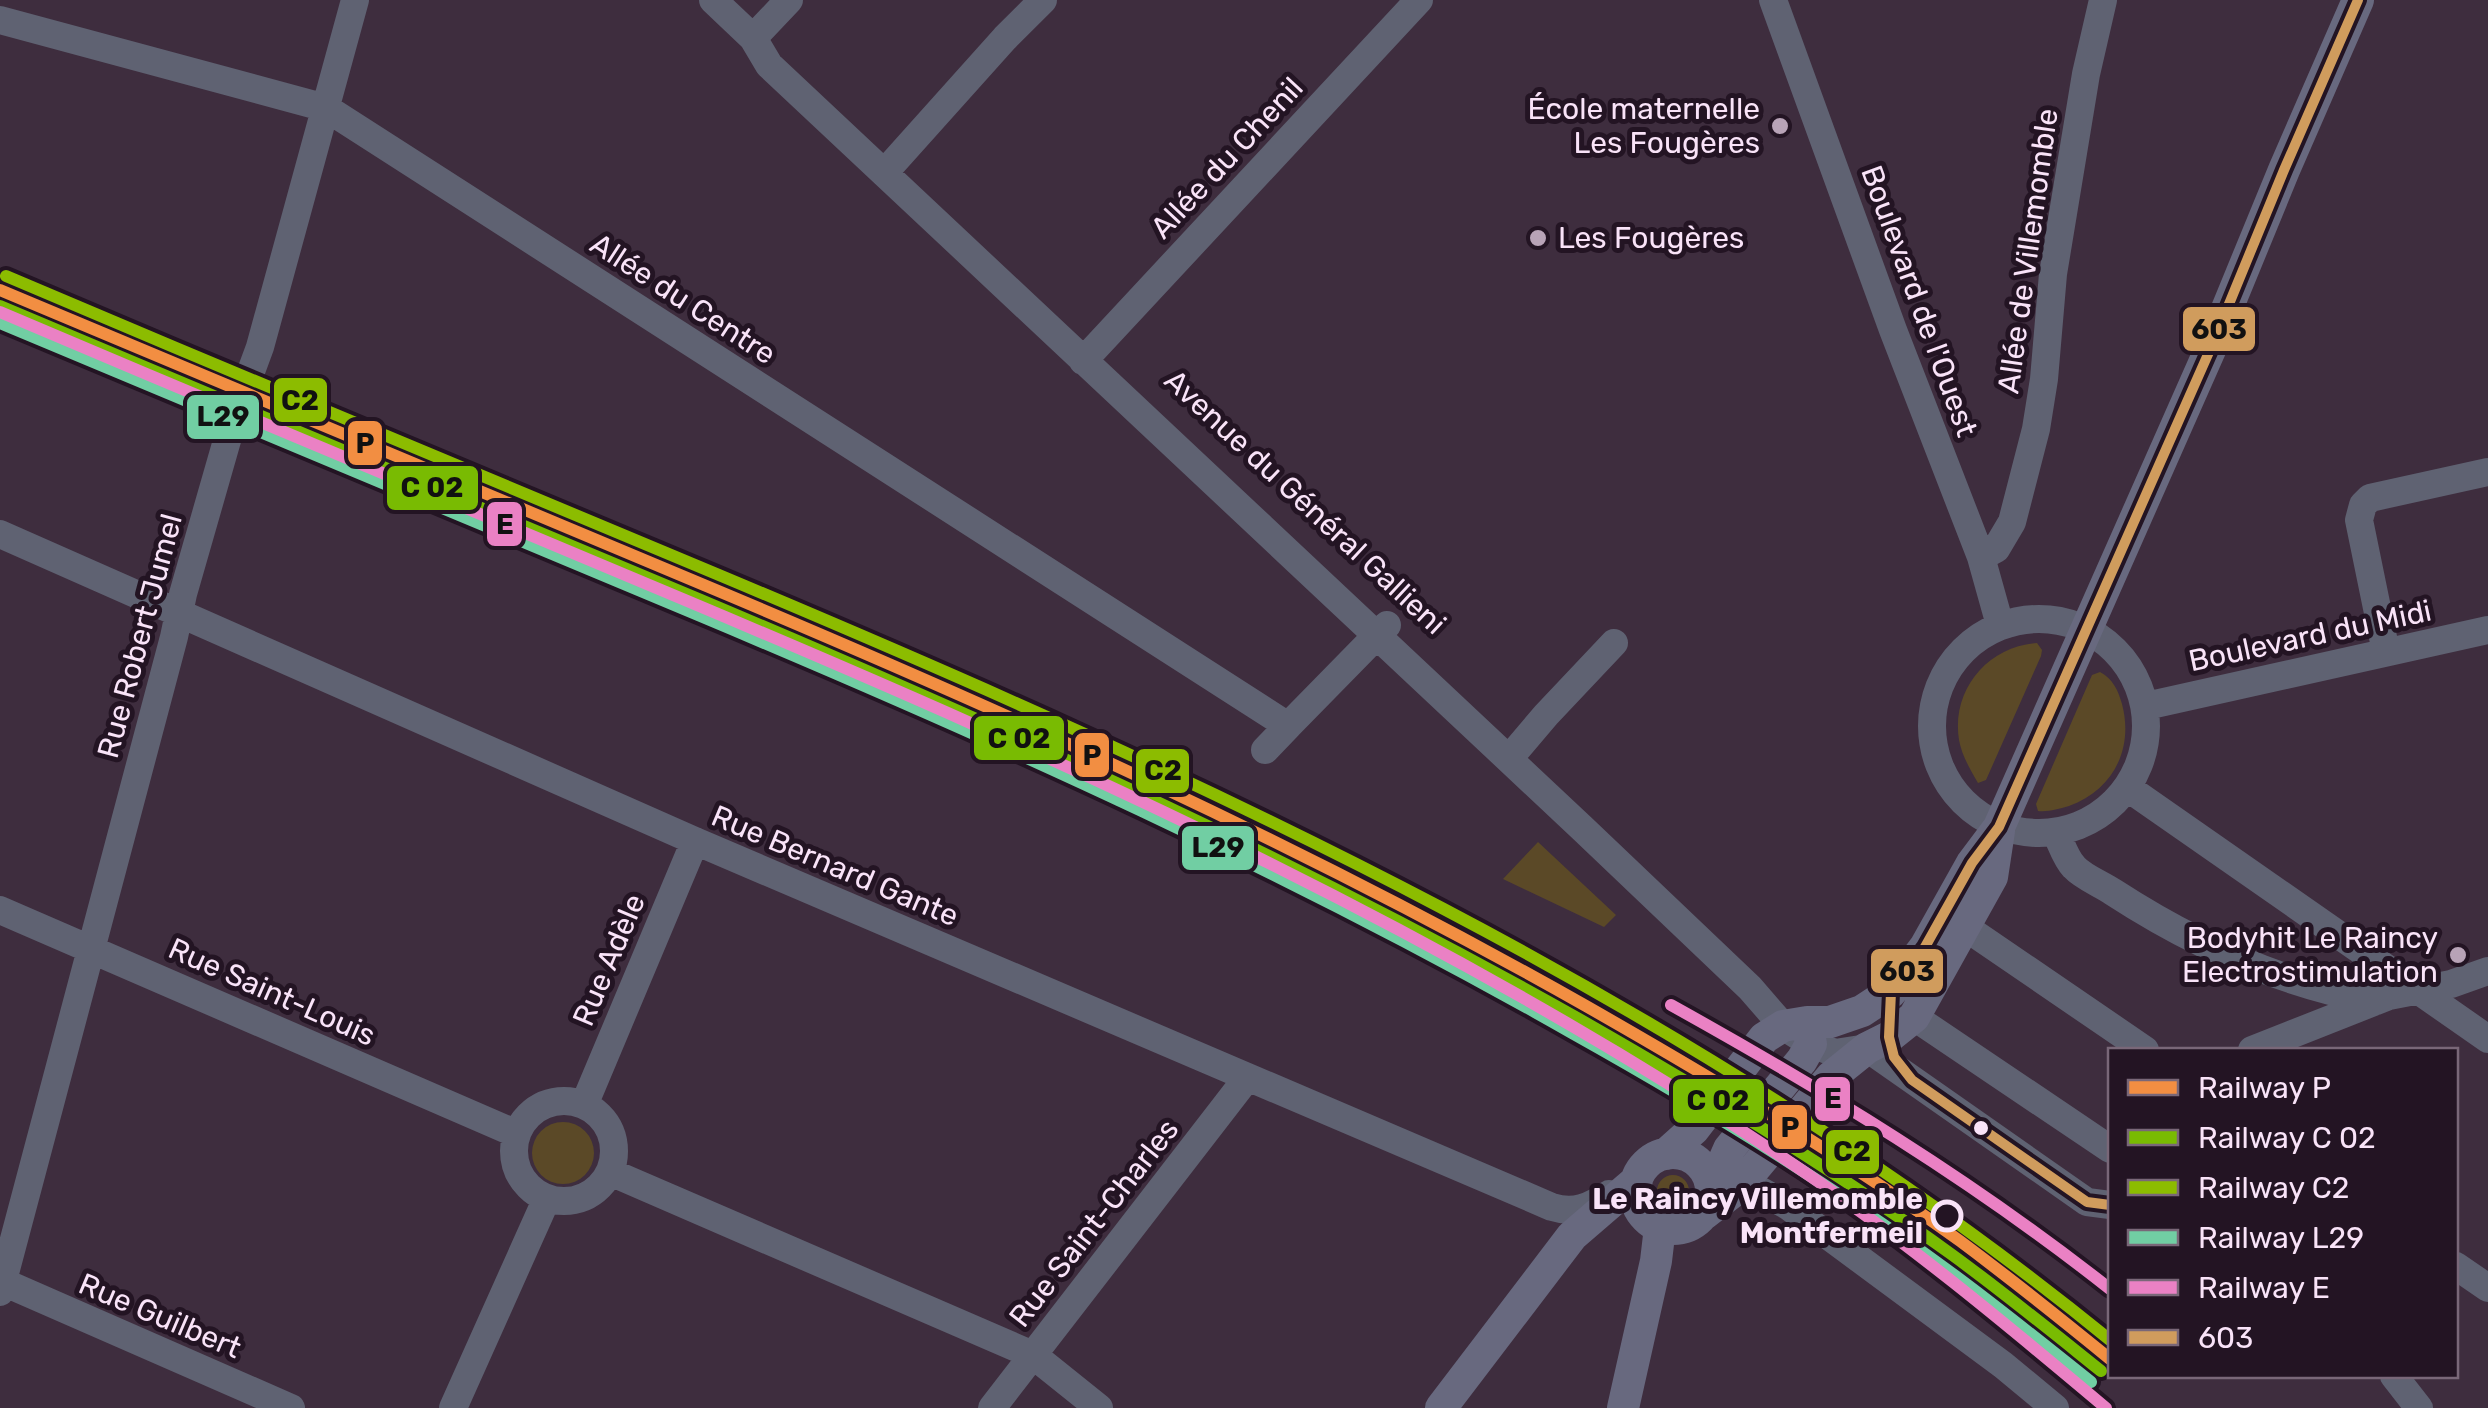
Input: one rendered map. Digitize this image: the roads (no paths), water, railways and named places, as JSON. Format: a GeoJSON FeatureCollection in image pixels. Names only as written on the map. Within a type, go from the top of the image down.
{"type":"FeatureCollection","features":[{"type":"Feature","properties":{"kind":"main road"},"geometry":{"type":"LineString","coordinates":[[1440,1408],[1572,1236],[1694,1129],[1764,1038],[1862,1011],[1891,992],[1926,947],[1972,863],[2000,826],[2214,343],[2358,0]]}},
{"type":"Feature","properties":{"kind":"main road"},"geometry":{"type":"LineString","coordinates":[[1718,1197],[1702,1166],[1679,1154],[1649,1167],[1635,1191],[1642,1213],[1650,1222],[1672,1229],[1694,1223],[1830,1077],[1890,1034],[1965,927],[1992,877],[2000,826]]}},
{"type":"Feature","properties":{"kind":"main road"},"geometry":{"type":"LineString","coordinates":[[1718,1197],[1728,1149],[1802,1060],[1800,1031]]}},
{"type":"Feature","properties":{"kind":"main road"},"geometry":{"type":"LineString","coordinates":[[1623,1408],[1660,1227]]}},
{"type":"Feature","properties":{"kind":"street","name":"Rue Robert Jumel"},"geometry":{"type":"LineString","coordinates":[[1,1287],[5,1252],[178,614],[232,423],[260,347],[355,0]]}},
{"type":"Feature","properties":{"kind":"street","name":"Avenue du Général Gallieni"},"geometry":{"type":"LineString","coordinates":[[713,0],[753,38],[769,65],[890,166],[1382,630],[1750,988],[1800,1031]]}},
{"type":"Feature","properties":{"kind":"street"},"geometry":{"type":"LineString","coordinates":[[753,38],[790,0]]}},
{"type":"Feature","properties":{"kind":"street"},"geometry":{"type":"LineString","coordinates":[[890,166],[1043,0]]}},
{"type":"Feature","properties":{"kind":"street","name":"Allée du Chenil"},"geometry":{"type":"LineString","coordinates":[[1088,354],[1420,0]]}},
{"type":"Feature","properties":{"kind":"street","name":"Boulevard de l'Ouest"},"geometry":{"type":"LineString","coordinates":[[1773,0],[1893,330],[1981,557],[2000,625]]}},
{"type":"Feature","properties":{"kind":"street","name":"Allée de Villemomble"},"geometry":{"type":"LineString","coordinates":[[1981,557],[1996,549],[2012,522],[2036,429],[2053,274],[2086,74],[2103,0]]}},
{"type":"Feature","properties":{"kind":"street","name":"Allée du Centre"},"geometry":{"type":"LineString","coordinates":[[0,20],[326,108],[1288,726]]}},
{"type":"Feature","properties":{"kind":"street"},"geometry":{"type":"LineString","coordinates":[[2386,652],[2359,520],[2363,505],[2370,498],[2488,472]]}},
{"type":"Feature","properties":{"kind":"street","name":"Rue Bernard Gante"},"geometry":{"type":"LineString","coordinates":[[0,534],[695,840],[1565,1211],[1596,1202],[1649,1167]]}},
{"type":"Feature","properties":{"kind":"street"},"geometry":{"type":"LineString","coordinates":[[2030,618],[2088,629],[2115,648],[2138,682],[2146,706],[2148,734],[2142,763],[2128,788],[2108,809],[2083,825],[2034,834],[2000,826],[1972,810],[1950,786],[1936,757],[1931,726],[1936,693],[1950,664],[1972,641],[2000,625],[2030,618]]}},
{"type":"Feature","properties":{"kind":"street","name":"Avenue du Général Gallieni"},"geometry":{"type":"LineString","coordinates":[[1382,630],[1518,748],[1800,1031]]}},
{"type":"Feature","properties":{"kind":"street"},"geometry":{"type":"LineString","coordinates":[[1265,750],[1382,630]]}},
{"type":"Feature","properties":{"kind":"street","name":"Boulevard du Midi"},"geometry":{"type":"LineString","coordinates":[[2146,706],[2488,630]]}},
{"type":"Feature","properties":{"kind":"street"},"geometry":{"type":"LineString","coordinates":[[1518,748],[1614,643]]}},
{"type":"Feature","properties":{"kind":"street"},"geometry":{"type":"LineString","coordinates":[[2128,788],[2488,1039]]}},
{"type":"Feature","properties":{"kind":"street"},"geometry":{"type":"LineString","coordinates":[[2056,833],[2073,866],[2138,908],[2213,948],[2292,980],[2376,1001]]}},
{"type":"Feature","properties":{"kind":"street","name":"Rue Adèle"},"geometry":{"type":"LineString","coordinates":[[584,1105],[695,840]]}},
{"type":"Feature","properties":{"kind":"street","name":"Rue Saint-Louis"},"geometry":{"type":"LineString","coordinates":[[0,910],[517,1134]]}},
{"type":"Feature","properties":{"kind":"street"},"geometry":{"type":"LineString","coordinates":[[1965,927],[2141,1048]]}},
{"type":"Feature","properties":{"kind":"street"},"geometry":{"type":"LineString","coordinates":[[2257,1048],[2389,996],[2450,984],[2488,971]]}},
{"type":"Feature","properties":{"kind":"street"},"geometry":{"type":"LineString","coordinates":[[1891,992],[1890,1034],[1912,1080],[2087,1202],[2108,1206]]}},
{"type":"Feature","properties":{"kind":"street"},"geometry":{"type":"LineString","coordinates":[[1800,1031],[1835,1052],[1890,1034],[2108,1148]]}},
{"type":"Feature","properties":{"kind":"street","name":"Rue Saint-Charles"},"geometry":{"type":"LineString","coordinates":[[992,1408],[1247,1078]]}},
{"type":"Feature","properties":{"kind":"street"},"geometry":{"type":"LineString","coordinates":[[552,1102],[584,1105],[608,1126],[614,1141],[610,1172],[590,1194],[576,1200],[547,1198],[522,1179],[514,1150],[517,1134],[537,1109],[552,1102]]}},
{"type":"Feature","properties":{"kind":"street"},"geometry":{"type":"LineString","coordinates":[[610,1172],[1034,1355],[1098,1408]]}},
{"type":"Feature","properties":{"kind":"street"},"geometry":{"type":"LineString","coordinates":[[1718,1197],[1761,1191],[1788,1206],[2004,1365],[2055,1408]]}},
{"type":"Feature","properties":{"kind":"street"},"geometry":{"type":"LineString","coordinates":[[453,1408],[547,1198]]}},
{"type":"Feature","properties":{"kind":"street"},"geometry":{"type":"LineString","coordinates":[[2458,1267],[2488,1288]]}},
{"type":"Feature","properties":{"kind":"street","name":"Rue Guilbert"},"geometry":{"type":"LineString","coordinates":[[1,1287],[291,1408]]}},
{"type":"Feature","properties":{"kind":"street"},"geometry":{"type":"LineString","coordinates":[[2396,1378],[2418,1408]]}},
{"type":"Feature","properties":{"kind":"rail line","name":"C2"},"geometry":{"type":"LineString","coordinates":[[6,276],[719,575],[1084,733],[1443,908],[1617,1005],[1788,1108],[1952,1219],[2108,1338]]}},
{"type":"Feature","properties":{"kind":"rail line","name":"P"},"geometry":{"type":"LineString","coordinates":[[0,290],[929,681],[1151,782],[1371,890],[1586,1006],[1823,1148],[1960,1241],[2108,1357]]}},
{"type":"Feature","properties":{"kind":"rail line","name":"E"},"geometry":{"type":"LineString","coordinates":[[0,312],[971,723],[1113,788],[1392,926],[1663,1080],[1794,1165],[1914,1252],[2106,1408]]}},
{"type":"Feature","properties":{"kind":"rail line","name":"L29"},"geometry":{"type":"LineString","coordinates":[[0,323],[921,711],[1251,863],[1466,974],[1760,1144],[1942,1266],[2091,1382]]}},
{"type":"Feature","properties":{"kind":"rail line","name":"E"},"geometry":{"type":"LineString","coordinates":[[1671,1005],[1896,1138],[2005,1211],[2108,1287]]}},
{"type":"Feature","properties":{"kind":"place","name":"École maternelle Les Fougères"},"geometry":{"type":"Point","coordinates":[1780,126]}},
{"type":"Feature","properties":{"kind":"place","name":"Les Fougères"},"geometry":{"type":"Point","coordinates":[1538,238]}},
{"type":"Feature","properties":{"kind":"place","name":"Bodyhit Le Raincy Electrostimulation"},"geometry":{"type":"Point","coordinates":[2458,955]}},
{"type":"Feature","properties":{"kind":"place","name":"Le Raincy Villemomble Montfermeil"},"geometry":{"type":"Point","coordinates":[1947,1216]}}]}
